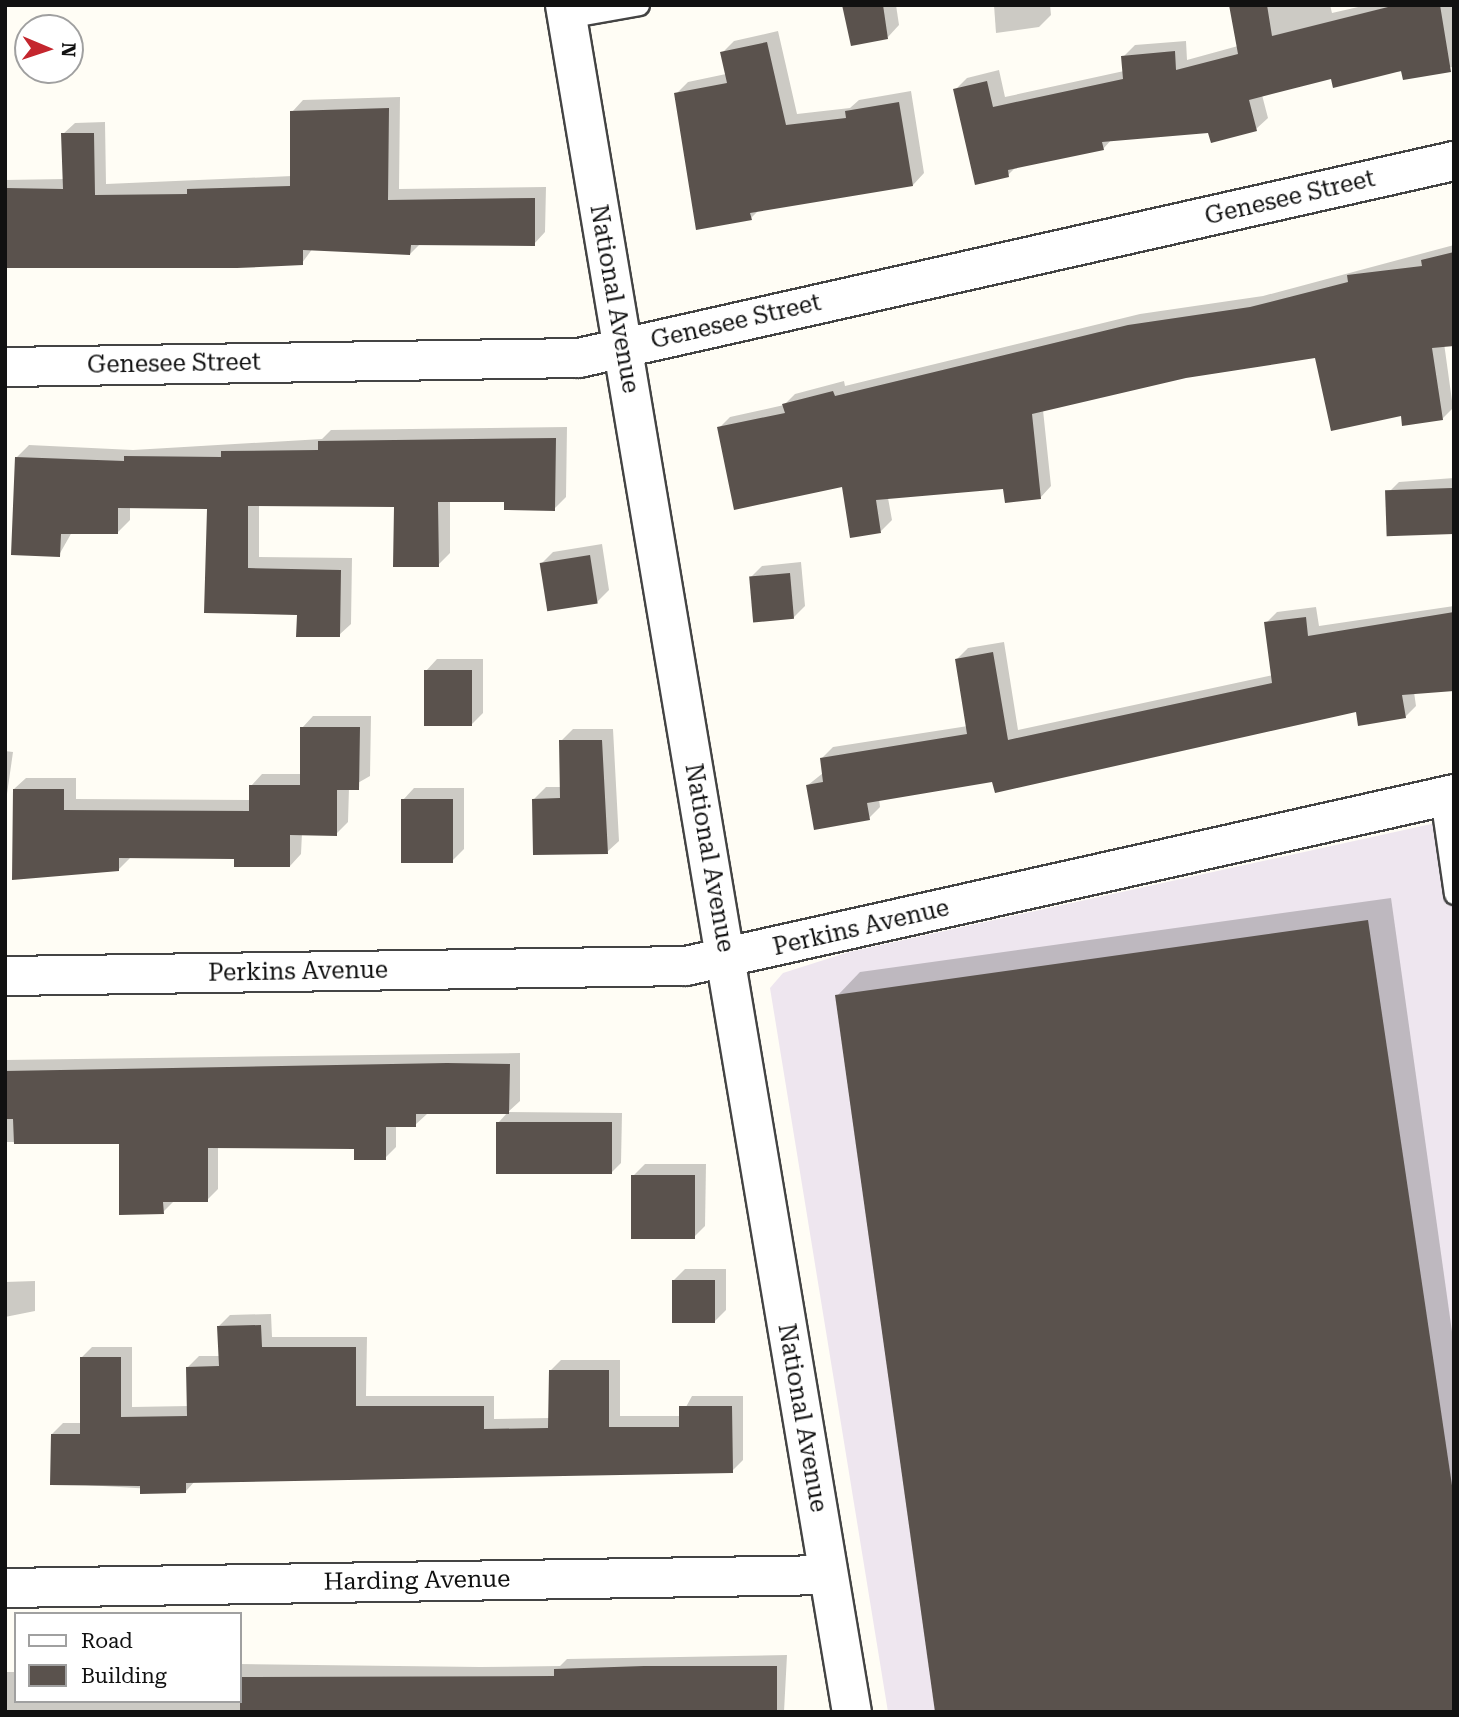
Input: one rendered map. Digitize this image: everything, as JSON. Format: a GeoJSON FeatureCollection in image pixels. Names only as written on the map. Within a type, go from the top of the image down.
{"type":"FeatureCollection","features":[{"type":"Feature","properties":{"kind":"street","name":"National Avenue"},"geometry":{"type":"LineString","coordinates":[[566,12],[852,1712]]}},
{"type":"Feature","properties":{"kind":"street","name":"Genesee Street"},"geometry":{"type":"LineString","coordinates":[[5,367],[579,358],[1454,160]]}},
{"type":"Feature","properties":{"kind":"street","name":"Perkins Avenue"},"geometry":{"type":"LineString","coordinates":[[5,976],[671,968],[727,961],[805,936],[1447,796]]}},
{"type":"Feature","properties":{"kind":"street","name":"Harding Avenue"},"geometry":{"type":"LineString","coordinates":[[5,1588],[828,1574]]}},
{"type":"Feature","properties":{"kind":"lane"},"geometry":{"type":"LineString","coordinates":[[566,12],[639,5]]}},
{"type":"Feature","properties":{"kind":"lane"},"geometry":{"type":"LineString","coordinates":[[1447,796],[1454,894]]}},
{"type":"Feature","properties":{"kind":"shaded area"},"geometry":{"type":"Polygon","coordinates":[[[1454,819],[1454,1712],[888,1712],[770,988],[783,973],[849,952],[1454,819]]]}},
{"type":"Feature","properties":{"kind":"building"},"geometry":{"type":"Polygon","coordinates":[[[842,5],[883,5],[888,39],[851,46],[842,5]]]}},
{"type":"Feature","properties":{"kind":"building"},"geometry":{"type":"Polygon","coordinates":[[[1229,5],[1267,5],[1272,36],[1396,5],[1440,5],[1451,72],[1403,80],[1401,71],[1333,88],[1331,79],[1249,100],[1257,131],[1211,143],[1208,133],[1102,142],[1104,150],[1008,170],[1009,177],[975,185],[953,89],[987,81],[993,107],[1123,79],[1121,56],[1175,51],[1176,70],[1238,54],[1229,5]]]}},
{"type":"Feature","properties":{"kind":"building"},"geometry":{"type":"Polygon","coordinates":[[[767,42],[786,125],[846,118],[845,111],[899,102],[913,186],[750,213],[752,220],[696,230],[674,93],[727,83],[720,52],[767,42]]]}},
{"type":"Feature","properties":{"kind":"building"},"geometry":{"type":"Polygon","coordinates":[[[389,108],[388,200],[535,198],[535,246],[411,245],[410,255],[303,250],[303,265],[237,268],[5,268],[5,188],[63,189],[61,133],[94,133],[95,195],[187,194],[187,189],[290,186],[290,111],[389,108]]]}},
{"type":"Feature","properties":{"kind":"building"},"geometry":{"type":"Polygon","coordinates":[[[1454,252],[1454,346],[1432,348],[1443,420],[1402,426],[1401,416],[1331,431],[1315,358],[1186,378],[1032,414],[1041,499],[1005,503],[1003,489],[876,500],[881,533],[850,538],[842,487],[734,510],[717,427],[785,413],[782,404],[833,391],[835,396],[1128,325],[1250,307],[1348,282],[1347,275],[1422,266],[1421,260],[1454,252]]]}},
{"type":"Feature","properties":{"kind":"building"},"geometry":{"type":"Polygon","coordinates":[[[556,438],[555,511],[504,510],[504,502],[438,502],[439,567],[393,567],[394,507],[248,506],[248,568],[341,570],[340,637],[296,637],[297,615],[204,613],[207,509],[118,508],[118,534],[61,534],[60,557],[11,555],[15,457],[124,461],[124,456],[221,457],[221,451],[318,450],[318,441],[556,438]]]}},
{"type":"Feature","properties":{"kind":"building"},"geometry":{"type":"Polygon","coordinates":[[[1452,488],[1454,534],[1387,536],[1385,490],[1452,488]]]}},
{"type":"Feature","properties":{"kind":"building"},"geometry":{"type":"Polygon","coordinates":[[[590,555],[598,603],[547,611],[540,563],[590,555]]]}},
{"type":"Feature","properties":{"kind":"building"},"geometry":{"type":"Polygon","coordinates":[[[790,573],[794,619],[753,622],[749,577],[790,573]]]}},
{"type":"Feature","properties":{"kind":"building"},"geometry":{"type":"Polygon","coordinates":[[[1454,612],[1454,691],[1402,695],[1406,718],[1358,726],[1356,712],[995,793],[992,782],[867,803],[870,820],[814,830],[806,785],[823,782],[820,758],[967,734],[955,659],[993,652],[1008,740],[1272,683],[1264,622],[1306,617],[1308,636],[1454,612]]]}},
{"type":"Feature","properties":{"kind":"building"},"geometry":{"type":"Polygon","coordinates":[[[424,670],[472,670],[472,726],[424,726],[424,670]]]}},
{"type":"Feature","properties":{"kind":"building"},"geometry":{"type":"Polygon","coordinates":[[[300,727],[360,727],[359,790],[337,790],[337,836],[290,835],[290,867],[234,867],[234,859],[119,858],[119,871],[12,880],[13,789],[64,789],[64,810],[249,811],[249,785],[300,785],[300,727]]]}},
{"type":"Feature","properties":{"kind":"building"},"geometry":{"type":"Polygon","coordinates":[[[559,740],[602,740],[608,854],[533,855],[532,799],[560,798],[559,740]]]}},
{"type":"Feature","properties":{"kind":"building"},"geometry":{"type":"Polygon","coordinates":[[[401,799],[453,799],[453,863],[401,863],[401,799]]]}},
{"type":"Feature","properties":{"kind":"building"},"geometry":{"type":"Polygon","coordinates":[[[1368,920],[1454,1499],[1454,1712],[935,1712],[835,995],[1368,920]]]}},
{"type":"Feature","properties":{"kind":"building"},"geometry":{"type":"Polygon","coordinates":[[[510,1064],[509,1114],[416,1114],[416,1127],[386,1127],[386,1160],[354,1160],[354,1149],[208,1148],[208,1202],[163,1202],[164,1214],[119,1215],[119,1144],[14,1144],[13,1119],[5,1119],[5,1071],[510,1064]]]}},
{"type":"Feature","properties":{"kind":"building"},"geometry":{"type":"Polygon","coordinates":[[[496,1122],[612,1122],[612,1174],[496,1174],[496,1122]]]}},
{"type":"Feature","properties":{"kind":"building"},"geometry":{"type":"Polygon","coordinates":[[[631,1175],[695,1175],[695,1239],[631,1239],[631,1175]]]}},
{"type":"Feature","properties":{"kind":"building"},"geometry":{"type":"Polygon","coordinates":[[[672,1280],[715,1280],[715,1323],[672,1323],[672,1280]]]}},
{"type":"Feature","properties":{"kind":"building"},"geometry":{"type":"Polygon","coordinates":[[[261,1325],[262,1347],[356,1347],[356,1406],[484,1406],[484,1429],[548,1428],[549,1370],[609,1370],[609,1427],[679,1427],[679,1406],[732,1406],[733,1473],[186,1483],[186,1493],[140,1494],[140,1486],[50,1485],[51,1434],[80,1434],[80,1357],[121,1357],[121,1417],[187,1416],[186,1367],[219,1366],[217,1326],[261,1325]]]}},
{"type":"Feature","properties":{"kind":"building"},"geometry":{"type":"Polygon","coordinates":[[[777,1666],[777,1712],[240,1712],[242,1677],[554,1676],[554,1669],[777,1666]]]}}]}
